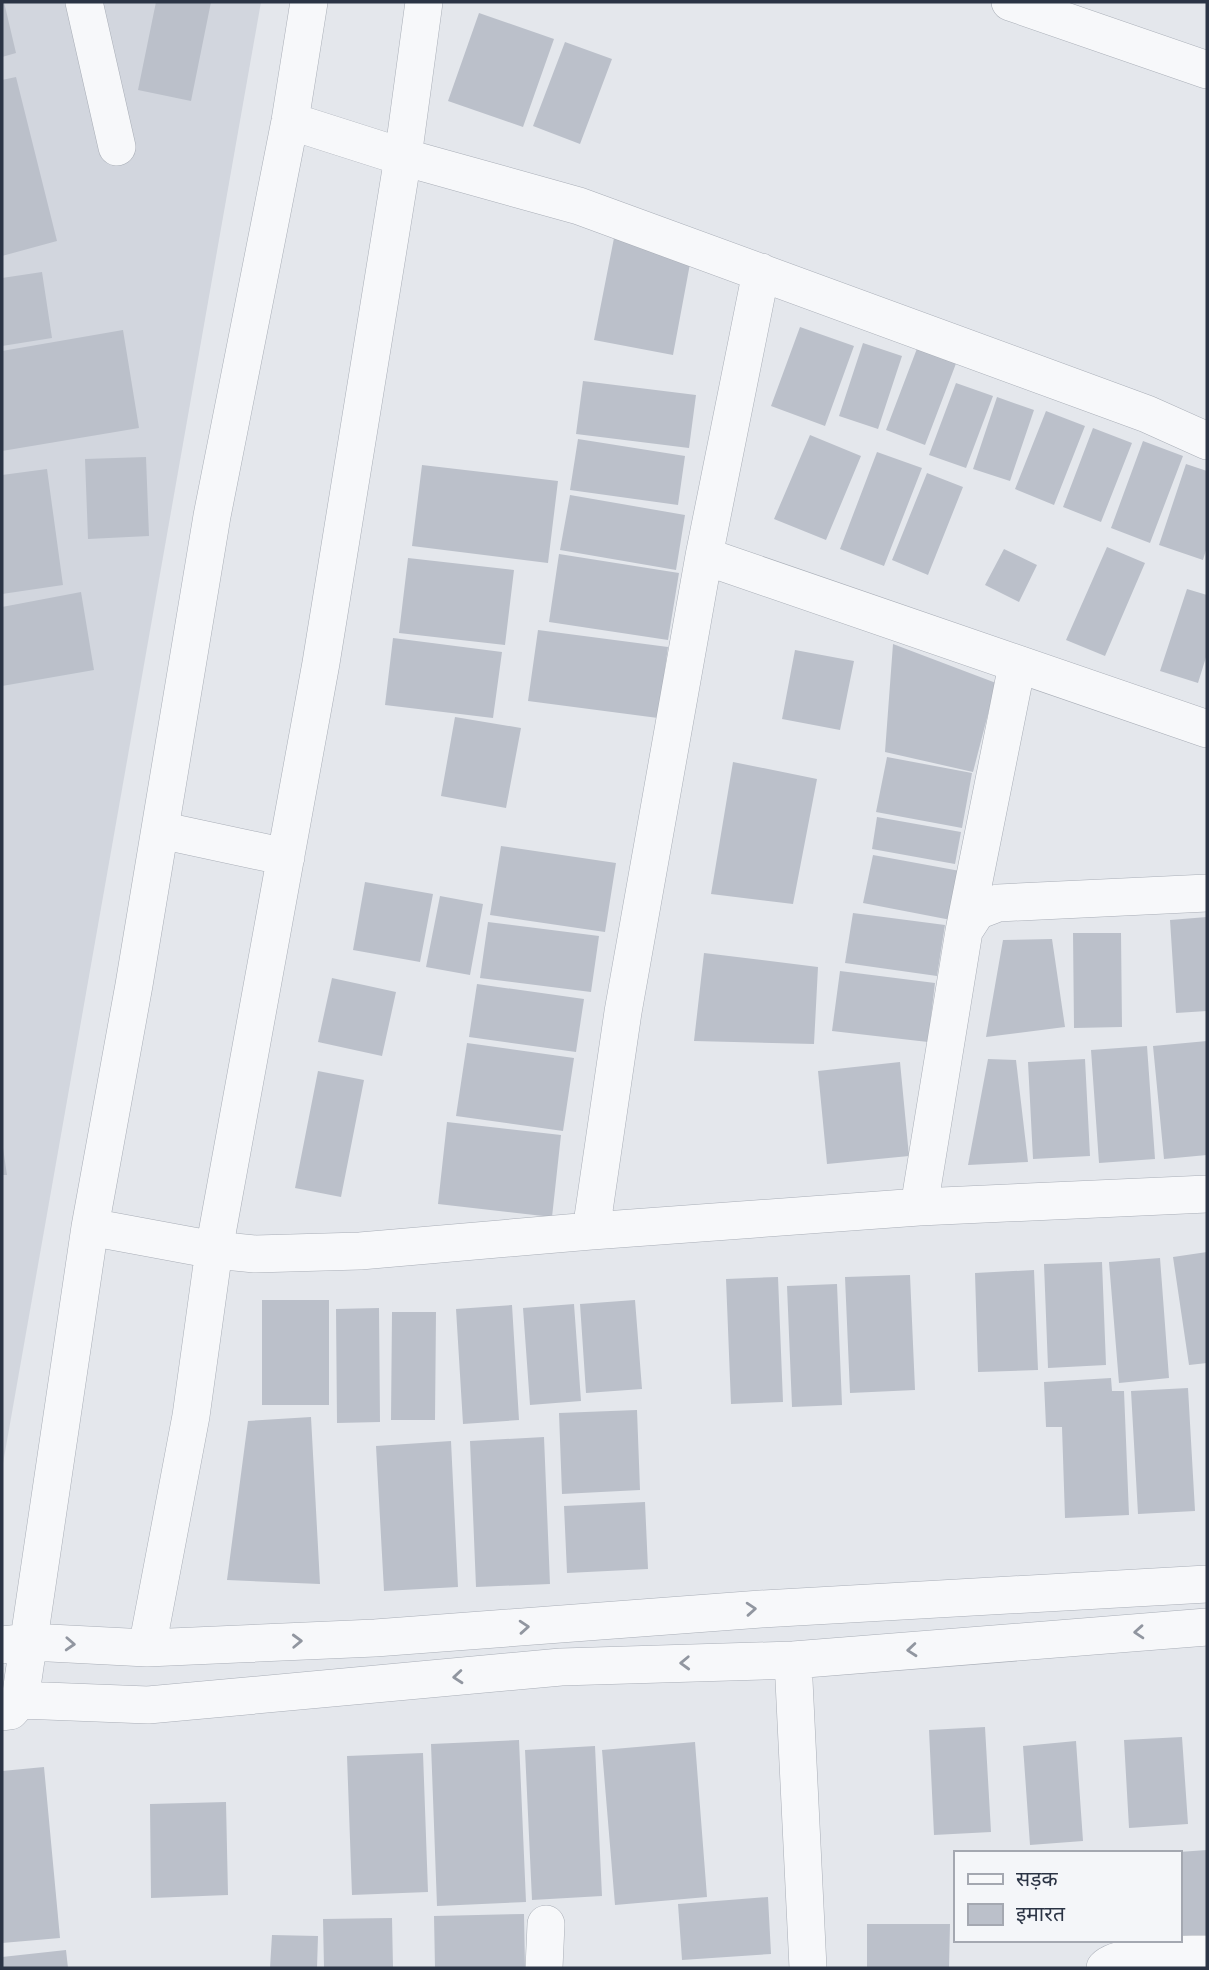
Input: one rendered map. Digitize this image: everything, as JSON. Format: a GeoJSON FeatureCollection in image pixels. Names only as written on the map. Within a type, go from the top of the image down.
{"type":"FeatureCollection","features":[{"type":"Feature","properties":{"kind":"street"},"geometry":{"type":"LineString","coordinates":[[84,2],[117,147]]}},
{"type":"Feature","properties":{"kind":"street"},"geometry":{"type":"LineString","coordinates":[[309,2],[290,121],[212,516],[160,830],[16,1644],[11,1706],[148,1705],[561,1667],[793,1660],[1207,1627]]}},
{"type":"Feature","properties":{"kind":"street"},"geometry":{"type":"LineString","coordinates":[[146,1648],[191,1416],[215,1250],[321,663],[403,157],[424,2]]}},
{"type":"Feature","properties":{"kind":"street"},"geometry":{"type":"LineString","coordinates":[[1010,2],[1207,70]]}},
{"type":"Feature","properties":{"kind":"street"},"geometry":{"type":"LineString","coordinates":[[290,121],[403,157],[579,206],[1147,414],[1207,441]]}},
{"type":"Feature","properties":{"kind":"street"},"geometry":{"type":"LineString","coordinates":[[591,1231],[623,1012],[704,556],[761,272]]}},
{"type":"Feature","properties":{"kind":"street"},"geometry":{"type":"LineString","coordinates":[[704,556],[1207,729]]}},
{"type":"Feature","properties":{"kind":"street"},"geometry":{"type":"LineString","coordinates":[[919,1207],[964,931],[1017,665]]}},
{"type":"Feature","properties":{"kind":"street"},"geometry":{"type":"LineString","coordinates":[[160,830],[286,857]]}},
{"type":"Feature","properties":{"kind":"street"},"geometry":{"type":"LineString","coordinates":[[964,931],[977,911],[998,904],[1207,893]]}},
{"type":"Feature","properties":{"kind":"street"},"geometry":{"type":"LineString","coordinates":[[90,1227],[215,1250],[255,1254],[360,1251],[919,1207],[1207,1194]]}},
{"type":"Feature","properties":{"kind":"street"},"geometry":{"type":"LineString","coordinates":[[16,1644],[146,1648],[375,1638],[761,1609],[1207,1584]]}},
{"type":"Feature","properties":{"kind":"street"},"geometry":{"type":"LineString","coordinates":[[793,1660],[808,1968]]}},
{"type":"Feature","properties":{"kind":"street"},"geometry":{"type":"LineString","coordinates":[[544,1968],[547,1924]]}},
{"type":"Feature","properties":{"kind":"street"},"geometry":{"type":"LineString","coordinates":[[1105,1968],[1110,1962],[1137,1956],[1207,1954]]}},
{"type":"Feature","properties":{"kind":"shaded area"},"geometry":{"type":"Polygon","coordinates":[[[2,2],[261,2],[2,1469],[2,2]]]}},
{"type":"Feature","properties":{"kind":"building"},"geometry":{"type":"Polygon","coordinates":[[[2,2],[16,53],[2,57],[2,2]]]}},
{"type":"Feature","properties":{"kind":"building"},"geometry":{"type":"Polygon","coordinates":[[[156,2],[211,2],[191,101],[138,90],[156,2]]]}},
{"type":"Feature","properties":{"kind":"building"},"geometry":{"type":"Polygon","coordinates":[[[479,13],[554,39],[523,127],[448,101],[479,13]]]}},
{"type":"Feature","properties":{"kind":"building"},"geometry":{"type":"Polygon","coordinates":[[[565,42],[612,59],[580,144],[533,126],[565,42]]]}},
{"type":"Feature","properties":{"kind":"building"},"geometry":{"type":"Polygon","coordinates":[[[16,77],[57,241],[2,256],[2,80],[16,77]]]}},
{"type":"Feature","properties":{"kind":"building"},"geometry":{"type":"Polygon","coordinates":[[[614,238],[692,253],[673,355],[594,340],[614,238]]]}},
{"type":"Feature","properties":{"kind":"building"},"geometry":{"type":"Polygon","coordinates":[[[42,272],[52,338],[2,346],[2,278],[42,272]]]}},
{"type":"Feature","properties":{"kind":"building"},"geometry":{"type":"Polygon","coordinates":[[[800,327],[854,346],[825,426],[771,406],[800,327]]]}},
{"type":"Feature","properties":{"kind":"building"},"geometry":{"type":"Polygon","coordinates":[[[123,330],[139,428],[2,451],[2,351],[123,330]]]}},
{"type":"Feature","properties":{"kind":"building"},"geometry":{"type":"Polygon","coordinates":[[[921,338],[960,353],[925,445],[886,430],[921,338]]]}},
{"type":"Feature","properties":{"kind":"building"},"geometry":{"type":"Polygon","coordinates":[[[863,343],[902,356],[878,429],[839,416],[863,343]]]}},
{"type":"Feature","properties":{"kind":"building"},"geometry":{"type":"Polygon","coordinates":[[[583,381],[696,395],[689,448],[576,434],[583,381]]]}},
{"type":"Feature","properties":{"kind":"building"},"geometry":{"type":"Polygon","coordinates":[[[956,383],[993,396],[966,468],[929,455],[956,383]]]}},
{"type":"Feature","properties":{"kind":"building"},"geometry":{"type":"Polygon","coordinates":[[[997,397],[1034,410],[1010,481],[973,469],[997,397]]]}},
{"type":"Feature","properties":{"kind":"building"},"geometry":{"type":"Polygon","coordinates":[[[1046,411],[1085,426],[1054,505],[1015,489],[1046,411]]]}},
{"type":"Feature","properties":{"kind":"building"},"geometry":{"type":"Polygon","coordinates":[[[1093,428],[1132,443],[1101,522],[1063,507],[1093,428]]]}},
{"type":"Feature","properties":{"kind":"building"},"geometry":{"type":"Polygon","coordinates":[[[810,435],[861,456],[826,540],[774,519],[810,435]]]}},
{"type":"Feature","properties":{"kind":"building"},"geometry":{"type":"Polygon","coordinates":[[[578,439],[685,456],[678,505],[570,490],[578,439]]]}},
{"type":"Feature","properties":{"kind":"building"},"geometry":{"type":"Polygon","coordinates":[[[1143,441],[1183,456],[1150,543],[1111,528],[1143,441]]]}},
{"type":"Feature","properties":{"kind":"building"},"geometry":{"type":"Polygon","coordinates":[[[877,452],[922,468],[884,566],[840,549],[877,452]]]}},
{"type":"Feature","properties":{"kind":"building"},"geometry":{"type":"Polygon","coordinates":[[[146,457],[149,536],[88,539],[85,459],[146,457]]]}},
{"type":"Feature","properties":{"kind":"building"},"geometry":{"type":"Polygon","coordinates":[[[1186,464],[1207,471],[1207,547],[1203,560],[1159,545],[1186,464]]]}},
{"type":"Feature","properties":{"kind":"building"},"geometry":{"type":"Polygon","coordinates":[[[422,465],[558,481],[548,563],[412,546],[422,465]]]}},
{"type":"Feature","properties":{"kind":"building"},"geometry":{"type":"Polygon","coordinates":[[[47,469],[63,585],[2,594],[2,475],[47,469]]]}},
{"type":"Feature","properties":{"kind":"building"},"geometry":{"type":"Polygon","coordinates":[[[927,473],[963,487],[928,575],[892,560],[927,473]]]}},
{"type":"Feature","properties":{"kind":"building"},"geometry":{"type":"Polygon","coordinates":[[[570,495],[685,515],[676,570],[560,550],[570,495]]]}},
{"type":"Feature","properties":{"kind":"building"},"geometry":{"type":"Polygon","coordinates":[[[1107,547],[1145,563],[1105,656],[1066,640],[1107,547]]]}},
{"type":"Feature","properties":{"kind":"building"},"geometry":{"type":"Polygon","coordinates":[[[1004,549],[1037,565],[1019,602],[985,585],[1004,549]]]}},
{"type":"Feature","properties":{"kind":"building"},"geometry":{"type":"Polygon","coordinates":[[[559,554],[679,573],[668,640],[549,622],[559,554]]]}},
{"type":"Feature","properties":{"kind":"building"},"geometry":{"type":"Polygon","coordinates":[[[408,558],[514,570],[505,645],[399,633],[408,558]]]}},
{"type":"Feature","properties":{"kind":"building"},"geometry":{"type":"Polygon","coordinates":[[[1187,589],[1207,595],[1207,654],[1198,683],[1160,671],[1187,589]]]}},
{"type":"Feature","properties":{"kind":"building"},"geometry":{"type":"Polygon","coordinates":[[[81,592],[94,670],[2,686],[2,607],[81,592]]]}},
{"type":"Feature","properties":{"kind":"building"},"geometry":{"type":"Polygon","coordinates":[[[538,630],[668,647],[658,718],[528,701],[538,630]]]}},
{"type":"Feature","properties":{"kind":"building"},"geometry":{"type":"Polygon","coordinates":[[[393,638],[502,652],[493,718],[385,705],[393,638]]]}},
{"type":"Feature","properties":{"kind":"building"},"geometry":{"type":"Polygon","coordinates":[[[893,644],[996,683],[973,772],[885,752],[893,644]]]}},
{"type":"Feature","properties":{"kind":"building"},"geometry":{"type":"Polygon","coordinates":[[[795,650],[854,661],[840,730],[782,719],[795,650]]]}},
{"type":"Feature","properties":{"kind":"building"},"geometry":{"type":"Polygon","coordinates":[[[455,717],[521,728],[506,808],[441,796],[455,717]]]}},
{"type":"Feature","properties":{"kind":"building"},"geometry":{"type":"Polygon","coordinates":[[[887,757],[972,773],[962,828],[876,812],[887,757]]]}},
{"type":"Feature","properties":{"kind":"building"},"geometry":{"type":"Polygon","coordinates":[[[733,762],[817,779],[793,904],[711,894],[733,762]]]}},
{"type":"Feature","properties":{"kind":"building"},"geometry":{"type":"Polygon","coordinates":[[[877,817],[961,832],[955,864],[872,849],[877,817]]]}},
{"type":"Feature","properties":{"kind":"building"},"geometry":{"type":"Polygon","coordinates":[[[501,846],[616,863],[605,932],[490,915],[501,846]]]}},
{"type":"Feature","properties":{"kind":"building"},"geometry":{"type":"Polygon","coordinates":[[[873,855],[960,871],[951,920],[863,903],[873,855]]]}},
{"type":"Feature","properties":{"kind":"building"},"geometry":{"type":"Polygon","coordinates":[[[365,882],[433,894],[420,962],[353,950],[365,882]]]}},
{"type":"Feature","properties":{"kind":"building"},"geometry":{"type":"Polygon","coordinates":[[[440,896],[483,904],[470,975],[426,967],[440,896]]]}},
{"type":"Feature","properties":{"kind":"building"},"geometry":{"type":"Polygon","coordinates":[[[853,913],[945,925],[937,976],[845,963],[853,913]]]}},
{"type":"Feature","properties":{"kind":"building"},"geometry":{"type":"Polygon","coordinates":[[[1207,917],[1207,1011],[1176,1013],[1170,920],[1207,917]]]}},
{"type":"Feature","properties":{"kind":"building"},"geometry":{"type":"Polygon","coordinates":[[[488,922],[599,936],[591,992],[480,978],[488,922]]]}},
{"type":"Feature","properties":{"kind":"building"},"geometry":{"type":"Polygon","coordinates":[[[1073,933],[1121,933],[1122,1027],[1074,1028],[1073,933]]]}},
{"type":"Feature","properties":{"kind":"building"},"geometry":{"type":"Polygon","coordinates":[[[1052,939],[1065,1027],[986,1037],[1003,940],[1052,939]]]}},
{"type":"Feature","properties":{"kind":"building"},"geometry":{"type":"Polygon","coordinates":[[[704,953],[818,967],[814,1044],[694,1041],[704,953]]]}},
{"type":"Feature","properties":{"kind":"building"},"geometry":{"type":"Polygon","coordinates":[[[840,971],[935,983],[928,1042],[832,1031],[840,971]]]}},
{"type":"Feature","properties":{"kind":"building"},"geometry":{"type":"Polygon","coordinates":[[[332,978],[396,992],[382,1056],[318,1042],[332,978]]]}},
{"type":"Feature","properties":{"kind":"building"},"geometry":{"type":"Polygon","coordinates":[[[477,984],[584,999],[576,1052],[469,1037],[477,984]]]}},
{"type":"Feature","properties":{"kind":"building"},"geometry":{"type":"Polygon","coordinates":[[[1207,1041],[1207,1155],[1164,1159],[1153,1046],[1207,1041]]]}},
{"type":"Feature","properties":{"kind":"building"},"geometry":{"type":"Polygon","coordinates":[[[467,1043],[574,1058],[563,1131],[456,1116],[467,1043]]]}},
{"type":"Feature","properties":{"kind":"building"},"geometry":{"type":"Polygon","coordinates":[[[1147,1046],[1155,1159],[1099,1163],[1091,1050],[1147,1046]]]}},
{"type":"Feature","properties":{"kind":"building"},"geometry":{"type":"Polygon","coordinates":[[[988,1059],[1016,1060],[1028,1162],[968,1165],[988,1059]]]}},
{"type":"Feature","properties":{"kind":"building"},"geometry":{"type":"Polygon","coordinates":[[[1085,1059],[1090,1156],[1033,1159],[1028,1062],[1085,1059]]]}},
{"type":"Feature","properties":{"kind":"building"},"geometry":{"type":"Polygon","coordinates":[[[900,1062],[909,1156],[827,1164],[818,1071],[900,1062]]]}},
{"type":"Feature","properties":{"kind":"building"},"geometry":{"type":"Polygon","coordinates":[[[318,1071],[364,1080],[341,1197],[295,1188],[318,1071]]]}},
{"type":"Feature","properties":{"kind":"building"},"geometry":{"type":"Polygon","coordinates":[[[447,1122],[561,1135],[552,1217],[438,1204],[447,1122]]]}},
{"type":"Feature","properties":{"kind":"building"},"geometry":{"type":"Polygon","coordinates":[[[3,1148],[7,1175],[2,1175],[3,1148]]]}},
{"type":"Feature","properties":{"kind":"building"},"geometry":{"type":"Polygon","coordinates":[[[1207,1252],[1207,1363],[1189,1365],[1173,1257],[1207,1252]]]}},
{"type":"Feature","properties":{"kind":"building"},"geometry":{"type":"Polygon","coordinates":[[[1160,1258],[1169,1378],[1119,1383],[1109,1262],[1160,1258]]]}},
{"type":"Feature","properties":{"kind":"building"},"geometry":{"type":"Polygon","coordinates":[[[1102,1262],[1106,1365],[1048,1368],[1044,1264],[1102,1262]]]}},
{"type":"Feature","properties":{"kind":"building"},"geometry":{"type":"Polygon","coordinates":[[[1034,1270],[1038,1370],[978,1372],[975,1273],[1034,1270]]]}},
{"type":"Feature","properties":{"kind":"building"},"geometry":{"type":"Polygon","coordinates":[[[910,1275],[915,1390],[850,1393],[845,1277],[910,1275]]]}},
{"type":"Feature","properties":{"kind":"building"},"geometry":{"type":"Polygon","coordinates":[[[778,1277],[783,1402],[731,1404],[726,1279],[778,1277]]]}},
{"type":"Feature","properties":{"kind":"building"},"geometry":{"type":"Polygon","coordinates":[[[837,1284],[842,1405],[792,1407],[787,1286],[837,1284]]]}},
{"type":"Feature","properties":{"kind":"building"},"geometry":{"type":"Polygon","coordinates":[[[262,1300],[329,1300],[329,1405],[262,1405],[262,1300]]]}},
{"type":"Feature","properties":{"kind":"building"},"geometry":{"type":"Polygon","coordinates":[[[635,1300],[642,1389],[586,1393],[580,1304],[635,1300]]]}},
{"type":"Feature","properties":{"kind":"building"},"geometry":{"type":"Polygon","coordinates":[[[574,1304],[581,1401],[530,1405],[523,1308],[574,1304]]]}},
{"type":"Feature","properties":{"kind":"building"},"geometry":{"type":"Polygon","coordinates":[[[512,1305],[519,1420],[463,1424],[456,1309],[512,1305]]]}},
{"type":"Feature","properties":{"kind":"building"},"geometry":{"type":"Polygon","coordinates":[[[379,1308],[380,1422],[337,1423],[336,1309],[379,1308]]]}},
{"type":"Feature","properties":{"kind":"building"},"geometry":{"type":"Polygon","coordinates":[[[392,1312],[436,1312],[435,1420],[391,1420],[392,1312]]]}},
{"type":"Feature","properties":{"kind":"building"},"geometry":{"type":"Polygon","coordinates":[[[1111,1378],[1112,1391],[1124,1391],[1129,1515],[1065,1518],[1062,1427],[1046,1427],[1044,1382],[1111,1378]]]}},
{"type":"Feature","properties":{"kind":"building"},"geometry":{"type":"Polygon","coordinates":[[[1188,1388],[1195,1511],[1138,1514],[1131,1391],[1188,1388]]]}},
{"type":"Feature","properties":{"kind":"building"},"geometry":{"type":"Polygon","coordinates":[[[637,1410],[640,1490],[562,1494],[559,1413],[637,1410]]]}},
{"type":"Feature","properties":{"kind":"building"},"geometry":{"type":"Polygon","coordinates":[[[311,1417],[320,1584],[227,1580],[248,1421],[311,1417]]]}},
{"type":"Feature","properties":{"kind":"building"},"geometry":{"type":"Polygon","coordinates":[[[544,1437],[550,1584],[476,1587],[470,1441],[544,1437]]]}},
{"type":"Feature","properties":{"kind":"building"},"geometry":{"type":"Polygon","coordinates":[[[451,1441],[458,1587],[384,1591],[376,1446],[451,1441]]]}},
{"type":"Feature","properties":{"kind":"building"},"geometry":{"type":"Polygon","coordinates":[[[645,1502],[648,1569],[567,1573],[564,1506],[645,1502]]]}},
{"type":"Feature","properties":{"kind":"building"},"geometry":{"type":"Polygon","coordinates":[[[985,1727],[991,1832],[934,1835],[929,1730],[985,1727]]]}},
{"type":"Feature","properties":{"kind":"building"},"geometry":{"type":"Polygon","coordinates":[[[1182,1737],[1188,1824],[1129,1828],[1124,1740],[1182,1737]]]}},
{"type":"Feature","properties":{"kind":"building"},"geometry":{"type":"Polygon","coordinates":[[[519,1740],[526,1902],[437,1906],[431,1744],[519,1740]]]}},
{"type":"Feature","properties":{"kind":"building"},"geometry":{"type":"Polygon","coordinates":[[[1076,1741],[1083,1841],[1030,1845],[1023,1746],[1076,1741]]]}},
{"type":"Feature","properties":{"kind":"building"},"geometry":{"type":"Polygon","coordinates":[[[695,1742],[707,1897],[615,1905],[602,1750],[695,1742]]]}},
{"type":"Feature","properties":{"kind":"building"},"geometry":{"type":"Polygon","coordinates":[[[595,1746],[602,1896],[532,1900],[525,1750],[595,1746]]]}},
{"type":"Feature","properties":{"kind":"building"},"geometry":{"type":"Polygon","coordinates":[[[423,1753],[428,1892],[352,1895],[347,1756],[423,1753]]]}},
{"type":"Feature","properties":{"kind":"building"},"geometry":{"type":"Polygon","coordinates":[[[44,1767],[60,1938],[2,1943],[2,1771],[44,1767]]]}},
{"type":"Feature","properties":{"kind":"building"},"geometry":{"type":"Polygon","coordinates":[[[226,1802],[228,1895],[151,1898],[150,1804],[226,1802]]]}},
{"type":"Feature","properties":{"kind":"building"},"geometry":{"type":"Polygon","coordinates":[[[1207,1850],[1207,1941],[1180,1943],[1181,1852],[1207,1850]]]}},
{"type":"Feature","properties":{"kind":"building"},"geometry":{"type":"Polygon","coordinates":[[[768,1897],[771,1954],[682,1960],[678,1904],[768,1897]]]}},
{"type":"Feature","properties":{"kind":"building"},"geometry":{"type":"Polygon","coordinates":[[[524,1914],[525,1968],[435,1968],[434,1916],[524,1914]]]}},
{"type":"Feature","properties":{"kind":"building"},"geometry":{"type":"Polygon","coordinates":[[[392,1918],[393,1968],[324,1968],[323,1919],[392,1918]]]}},
{"type":"Feature","properties":{"kind":"building"},"geometry":{"type":"Polygon","coordinates":[[[867,1924],[950,1924],[949,1968],[867,1968],[867,1924]]]}},
{"type":"Feature","properties":{"kind":"building"},"geometry":{"type":"Polygon","coordinates":[[[272,1935],[318,1936],[317,1968],[270,1968],[272,1935]]]}},
{"type":"Feature","properties":{"kind":"building"},"geometry":{"type":"Polygon","coordinates":[[[66,1950],[68,1968],[2,1968],[2,1957],[66,1950]]]}}]}
